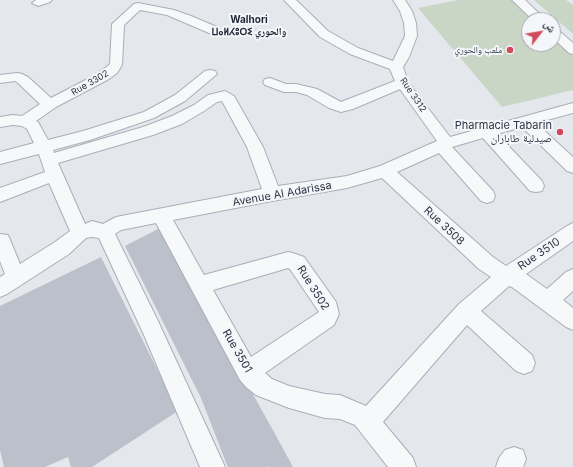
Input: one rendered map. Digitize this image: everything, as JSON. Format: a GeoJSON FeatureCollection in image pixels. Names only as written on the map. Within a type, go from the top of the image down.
{"type":"FeatureCollection","features":[{"type":"Feature","properties":{"kind":"street"},"geometry":{"type":"LineString","coordinates":[[290,0],[324,34],[354,51],[396,67]]}},
{"type":"Feature","properties":{"kind":"street","name":"Rue 3312"},"geometry":{"type":"LineString","coordinates":[[399,0],[406,11],[410,23],[411,36],[403,57],[396,67],[402,83],[444,144],[487,196]]}},
{"type":"Feature","properties":{"kind":"street"},"geometry":{"type":"LineString","coordinates":[[519,0],[532,12]]}},
{"type":"Feature","properties":{"kind":"street"},"geometry":{"type":"LineString","coordinates":[[138,3],[187,18],[213,30]]}},
{"type":"Feature","properties":{"kind":"street","name":"Rue 3302"},"geometry":{"type":"LineString","coordinates":[[26,121],[51,104],[104,76],[112,70],[116,65],[118,24],[138,3]]}},
{"type":"Feature","properties":{"kind":"street"},"geometry":{"type":"LineString","coordinates":[[561,39],[573,50]]}},
{"type":"Feature","properties":{"kind":"street"},"geometry":{"type":"LineString","coordinates":[[0,195],[49,160],[130,122],[150,116],[180,98],[210,74]]}},
{"type":"Feature","properties":{"kind":"street"},"geometry":{"type":"LineString","coordinates":[[0,79],[17,77],[23,80],[43,100],[51,104]]}},
{"type":"Feature","properties":{"kind":"street"},"geometry":{"type":"LineString","coordinates":[[270,82],[284,88],[312,92],[334,105],[341,107],[348,106],[402,83]]}},
{"type":"Feature","properties":{"kind":"street"},"geometry":{"type":"LineString","coordinates":[[0,158],[49,160],[148,131],[177,120],[214,98],[225,96],[229,99],[255,147],[272,194]]}},
{"type":"Feature","properties":{"kind":"street","name":"Avenue Al Adarissa"},"geometry":{"type":"LineString","coordinates":[[0,288],[80,234],[92,229],[105,232],[116,224],[272,194],[347,182],[385,171],[444,144],[573,108]]}},
{"type":"Feature","properties":{"kind":"street"},"geometry":{"type":"LineString","coordinates":[[0,122],[13,120],[26,121],[33,126],[80,234]]}},
{"type":"Feature","properties":{"kind":"street"},"geometry":{"type":"LineString","coordinates":[[526,122],[573,167]]}},
{"type":"Feature","properties":{"kind":"street"},"geometry":{"type":"LineString","coordinates":[[486,132],[536,186]]}},
{"type":"Feature","properties":{"kind":"street","name":"Rue 3508"},"geometry":{"type":"LineString","coordinates":[[385,171],[470,249],[506,277],[516,279],[525,284],[573,320]]}},
{"type":"Feature","properties":{"kind":"street","name":"Rue 3501"},"geometry":{"type":"LineString","coordinates":[[161,215],[248,372],[264,387],[289,397],[324,406],[340,407],[362,416],[368,421]]}},
{"type":"Feature","properties":{"kind":"street","name":"Rue 3510"},"geometry":{"type":"LineString","coordinates":[[368,421],[466,311],[506,277],[573,231]]}},
{"type":"Feature","properties":{"kind":"street"},"geometry":{"type":"LineString","coordinates":[[105,232],[151,328],[213,467]]}},
{"type":"Feature","properties":{"kind":"street"},"geometry":{"type":"LineString","coordinates":[[2,241],[16,278]]}},
{"type":"Feature","properties":{"kind":"street","name":"Rue 3502"},"geometry":{"type":"LineString","coordinates":[[200,286],[288,260],[298,263],[328,309],[330,314],[327,318],[248,372]]}},
{"type":"Feature","properties":{"kind":"street"},"geometry":{"type":"LineString","coordinates":[[548,301],[573,278]]}},
{"type":"Feature","properties":{"kind":"street"},"geometry":{"type":"LineString","coordinates":[[466,311],[524,363]]}},
{"type":"Feature","properties":{"kind":"street"},"geometry":{"type":"LineString","coordinates":[[368,421],[386,446],[404,467]]}},
{"type":"Feature","properties":{"kind":"green space","name":"ملعب والحوري"},"geometry":{"type":"Polygon","coordinates":[[[458,0],[511,0],[524,12],[521,12],[521,52],[561,52],[561,45],[573,56],[573,90],[502,107],[418,8],[458,0]]]}},
{"type":"Feature","properties":{"kind":"green space"},"geometry":{"type":"Polygon","coordinates":[[[534,0],[566,0],[573,5],[573,34],[561,24],[561,12],[548,12],[534,0]]]}},
{"type":"Feature","properties":{"kind":"building"},"geometry":{"type":"Polygon","coordinates":[[[160,228],[293,467],[228,467],[201,398],[125,246],[160,228]]]}},
{"type":"Feature","properties":{"kind":"building"},"geometry":{"type":"Polygon","coordinates":[[[101,257],[178,411],[92,467],[71,467],[68,457],[45,467],[4,467],[0,450],[0,306],[101,257]]]}},
{"type":"Feature","properties":{"kind":"place","name":"ملعب والحوري"},"geometry":{"type":"Point","coordinates":[510,50]}},
{"type":"Feature","properties":{"kind":"place","name":"Pharmacie Tabarin صيدلية طاباران"},"geometry":{"type":"Point","coordinates":[560,132]}},
{"type":"Feature","properties":{"kind":"district","name":"Walhori ⵡⴰⵍⵃⵓⵔⵉ والحوري"},"geometry":{"type":"Point","coordinates":[249,26]}}]}
